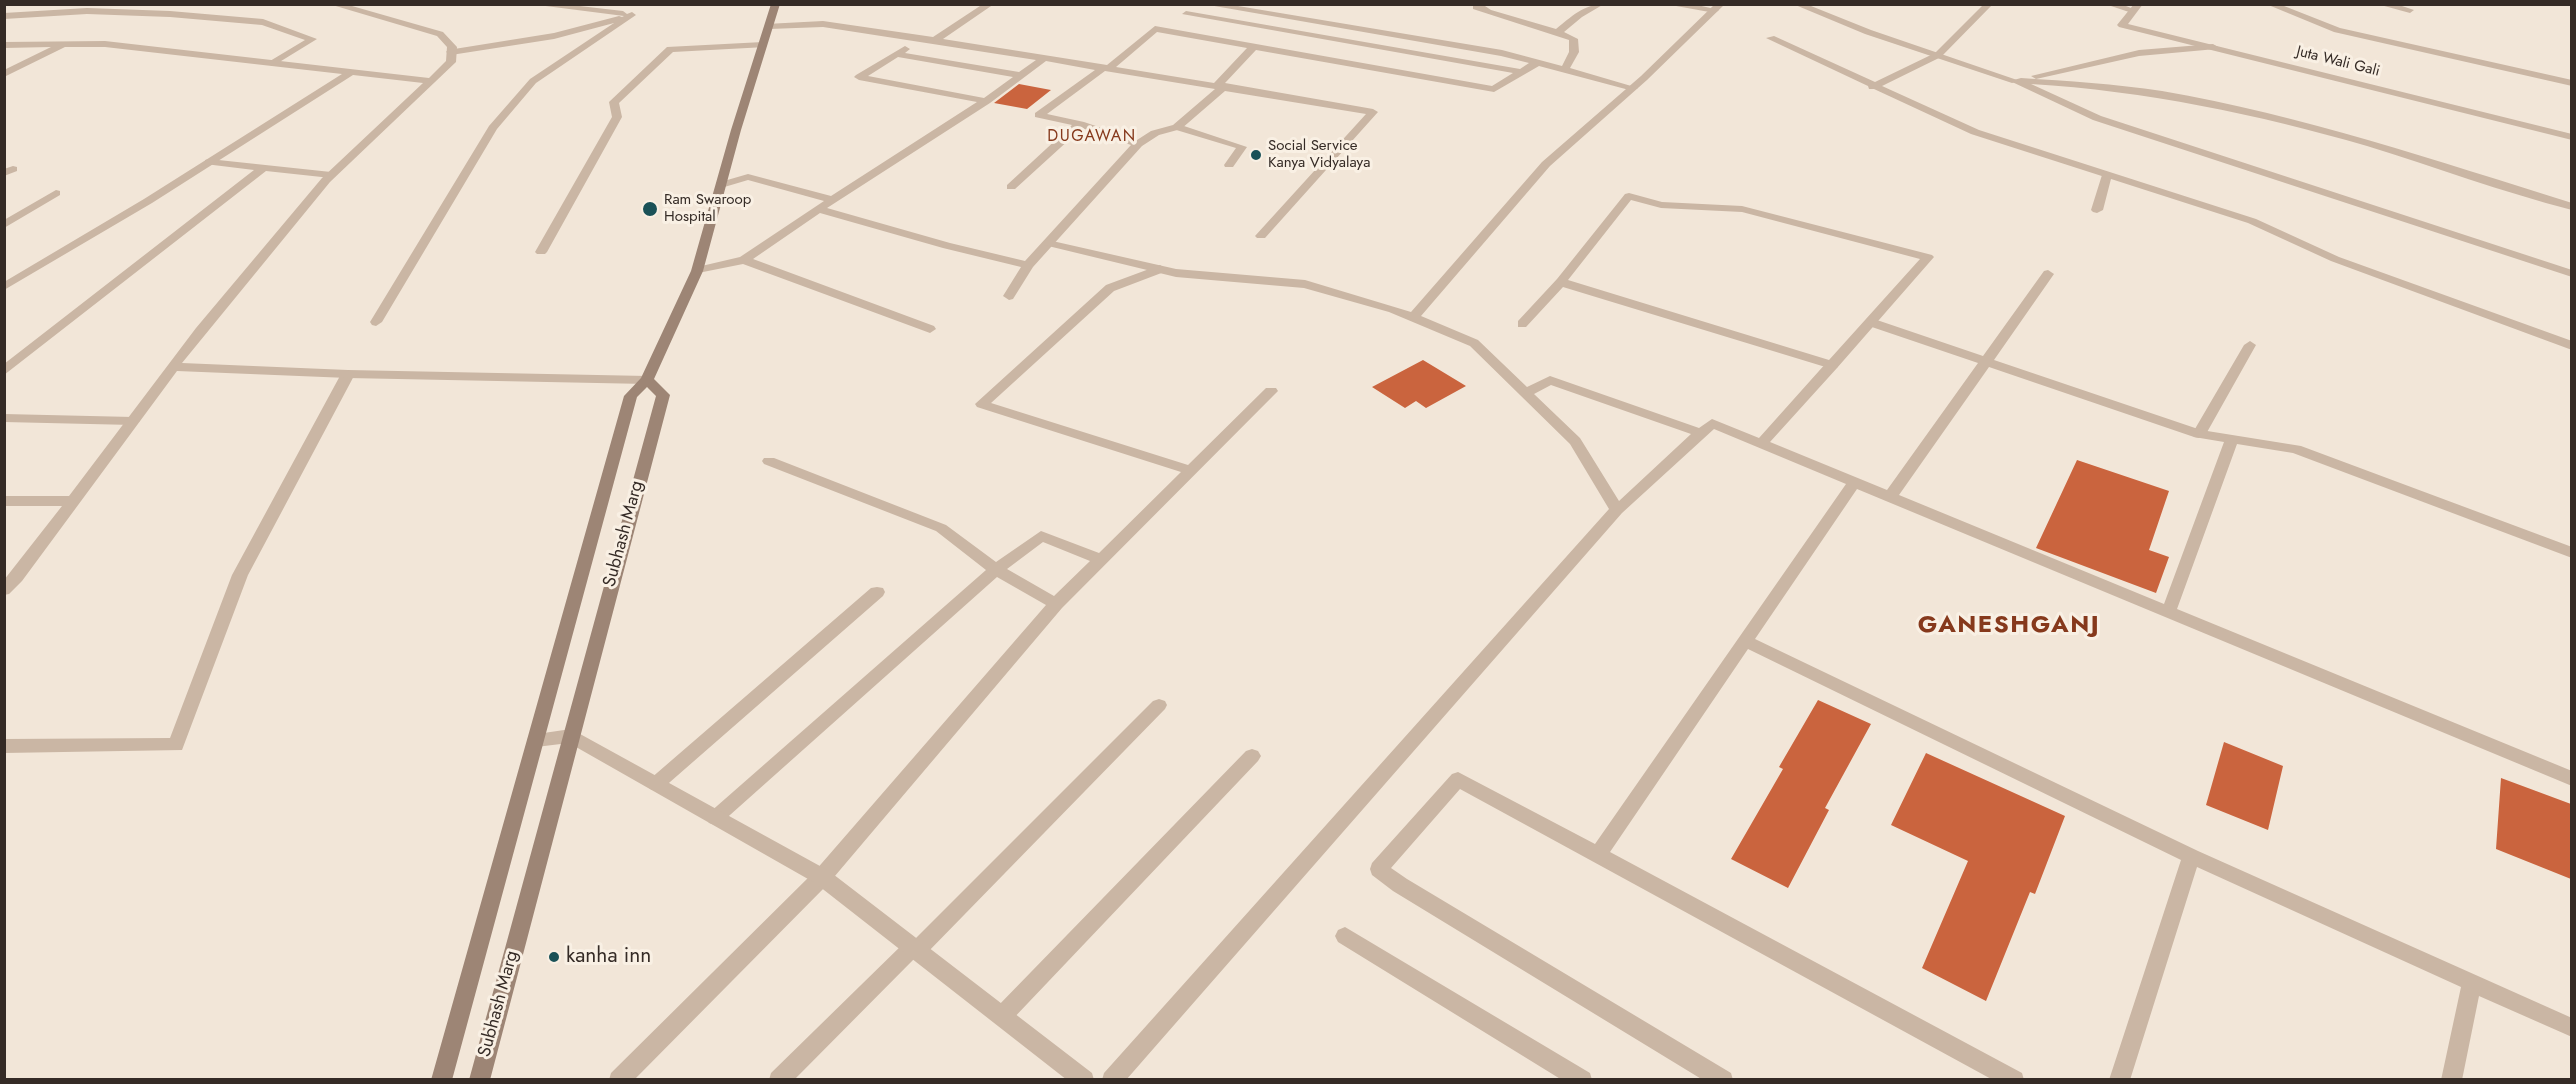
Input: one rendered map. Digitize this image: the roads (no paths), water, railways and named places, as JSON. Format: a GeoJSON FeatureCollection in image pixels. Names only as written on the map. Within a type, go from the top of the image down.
{"type":"FeatureCollection","features":[{"type":"Feature","properties":{"kind":"main road"},"geometry":{"type":"LineString","coordinates":[[441,1080],[631,396],[647,380],[697,271],[776,4]]}},
{"type":"Feature","properties":{"kind":"main road","name":"Subhash Marg"},"geometry":{"type":"LineString","coordinates":[[479,1080],[663,395],[647,380]]}},
{"type":"Feature","properties":{"kind":"street"},"geometry":{"type":"LineString","coordinates":[[4,590],[17,577],[173,367],[331,176],[451,62],[452,47],[440,34],[333,4]]}},
{"type":"Feature","properties":{"kind":"street"},"geometry":{"type":"LineString","coordinates":[[534,4],[614,13],[631,10]]}},
{"type":"Feature","properties":{"kind":"street"},"geometry":{"type":"LineString","coordinates":[[935,40],[990,4]]}},
{"type":"Feature","properties":{"kind":"street"},"geometry":{"type":"LineString","coordinates":[[1207,4],[1502,53],[1633,88]]}},
{"type":"Feature","properties":{"kind":"street"},"geometry":{"type":"LineString","coordinates":[[1478,4],[1476,7],[1503,18],[1558,32],[1573,39],[1574,52],[1565,69]]}},
{"type":"Feature","properties":{"kind":"street"},"geometry":{"type":"LineString","coordinates":[[1558,32],[1579,15],[1600,4]]}},
{"type":"Feature","properties":{"kind":"street"},"geometry":{"type":"LineString","coordinates":[[1669,4],[1718,7]]}},
{"type":"Feature","properties":{"kind":"street"},"geometry":{"type":"LineString","coordinates":[[1797,4],[2015,81],[2097,118],[2571,274]]}},
{"type":"Feature","properties":{"kind":"street"},"geometry":{"type":"LineString","coordinates":[[1872,87],[1938,55],[1989,4]]}},
{"type":"Feature","properties":{"kind":"street"},"geometry":{"type":"LineString","coordinates":[[2109,4],[2136,7]]}},
{"type":"Feature","properties":{"kind":"street","name":"Juta Wali Gali"},"geometry":{"type":"LineString","coordinates":[[2270,4],[2337,30],[2571,83]]}},
{"type":"Feature","properties":{"kind":"street"},"geometry":{"type":"LineString","coordinates":[[2381,4],[2410,10]]}},
{"type":"Feature","properties":{"kind":"street"},"geometry":{"type":"LineString","coordinates":[[1413,318],[1546,164],[1633,88],[1718,7]]}},
{"type":"Feature","properties":{"kind":"street","name":"Juta Wali Gali"},"geometry":{"type":"LineString","coordinates":[[2136,7],[2122,25],[2571,138]]}},
{"type":"Feature","properties":{"kind":"street"},"geometry":{"type":"LineString","coordinates":[[4,16],[133,8],[262,22],[312,39],[273,63]]}},
{"type":"Feature","properties":{"kind":"street"},"geometry":{"type":"LineString","coordinates":[[451,52],[554,36],[631,10]]}},
{"type":"Feature","properties":{"kind":"street"},"geometry":{"type":"LineString","coordinates":[[376,322],[493,128],[516,99],[533,81],[631,10]]}},
{"type":"Feature","properties":{"kind":"street"},"geometry":{"type":"LineString","coordinates":[[1186,14],[1522,72]]}},
{"type":"Feature","properties":{"kind":"street"},"geometry":{"type":"LineString","coordinates":[[769,26],[823,24],[922,38],[1374,112],[1261,236]]}},
{"type":"Feature","properties":{"kind":"street"},"geometry":{"type":"LineString","coordinates":[[1138,144],[1080,124],[1039,115],[1108,67],[1155,29],[1494,89],[1538,62]]}},
{"type":"Feature","properties":{"kind":"street"},"geometry":{"type":"LineString","coordinates":[[922,38],[859,77],[986,101]]}},
{"type":"Feature","properties":{"kind":"street"},"geometry":{"type":"LineString","coordinates":[[1771,38],[1872,87],[1975,132],[2252,221],[2335,259],[2571,346]]}},
{"type":"Feature","properties":{"kind":"street"},"geometry":{"type":"LineString","coordinates":[[4,74],[64,44]]}},
{"type":"Feature","properties":{"kind":"street"},"geometry":{"type":"LineString","coordinates":[[4,45],[105,44],[431,81]]}},
{"type":"Feature","properties":{"kind":"street"},"geometry":{"type":"LineString","coordinates":[[541,252],[616,117],[614,102],[670,49],[763,45]]}},
{"type":"Feature","properties":{"kind":"street"},"geometry":{"type":"LineString","coordinates":[[1009,296],[1028,265],[1138,144],[1155,133],[1177,127],[1221,86],[1254,46]]}},
{"type":"Feature","properties":{"kind":"street"},"geometry":{"type":"LineString","coordinates":[[2015,81],[2139,53],[2213,47]]}},
{"type":"Feature","properties":{"kind":"street"},"geometry":{"type":"LineString","coordinates":[[896,54],[1019,75]]}},
{"type":"Feature","properties":{"kind":"street"},"geometry":{"type":"LineString","coordinates":[[697,271],[744,260],[818,209],[986,101],[1046,57]]}},
{"type":"Feature","properties":{"kind":"street"},"geometry":{"type":"LineString","coordinates":[[4,287],[351,72]]}},
{"type":"Feature","properties":{"kind":"street"},"geometry":{"type":"LineString","coordinates":[[2015,81],[2075,82],[2176,96],[2241,109],[2571,207]]}},
{"type":"Feature","properties":{"kind":"street"},"geometry":{"type":"LineString","coordinates":[[1011,187],[1080,124]]}},
{"type":"Feature","properties":{"kind":"street"},"geometry":{"type":"LineString","coordinates":[[1177,127],[1242,147],[1229,165]]}},
{"type":"Feature","properties":{"kind":"street"},"geometry":{"type":"LineString","coordinates":[[209,162],[331,176]]}},
{"type":"Feature","properties":{"kind":"street"},"geometry":{"type":"LineString","coordinates":[[4,371],[263,168]]}},
{"type":"Feature","properties":{"kind":"street"},"geometry":{"type":"LineString","coordinates":[[2097,210],[2107,175]]}},
{"type":"Feature","properties":{"kind":"street"},"geometry":{"type":"LineString","coordinates":[[721,185],[748,177],[834,200]]}},
{"type":"Feature","properties":{"kind":"street"},"geometry":{"type":"LineString","coordinates":[[4,225],[56,193]]}},
{"type":"Feature","properties":{"kind":"street"},"geometry":{"type":"LineString","coordinates":[[1522,324],[1561,282],[1629,196],[1661,205],[1742,208],[1928,257],[1761,444]]}},
{"type":"Feature","properties":{"kind":"street"},"geometry":{"type":"LineString","coordinates":[[818,209],[947,246],[1028,265]]}},
{"type":"Feature","properties":{"kind":"street"},"geometry":{"type":"LineString","coordinates":[[1048,243],[1161,269],[1305,284],[1413,318],[1474,343],[1575,441],[1617,510]]}},
{"type":"Feature","properties":{"kind":"street"},"geometry":{"type":"LineString","coordinates":[[744,260],[930,329]]}},
{"type":"Feature","properties":{"kind":"street"},"geometry":{"type":"LineString","coordinates":[[1161,269],[1110,288],[982,404],[1189,470]]}},
{"type":"Feature","properties":{"kind":"street"},"geometry":{"type":"LineString","coordinates":[[1889,498],[2048,274]]}},
{"type":"Feature","properties":{"kind":"street"},"geometry":{"type":"LineString","coordinates":[[1561,282],[1832,365]]}},
{"type":"Feature","properties":{"kind":"street"},"geometry":{"type":"LineString","coordinates":[[1870,322],[2199,434],[2296,449],[2571,553]]}},
{"type":"Feature","properties":{"kind":"street"},"geometry":{"type":"LineString","coordinates":[[2199,434],[2250,345]]}},
{"type":"Feature","properties":{"kind":"street"},"geometry":{"type":"LineString","coordinates":[[173,367],[348,374],[647,380]]}},
{"type":"Feature","properties":{"kind":"street"},"geometry":{"type":"LineString","coordinates":[[4,746],[176,745],[240,575],[348,374]]}},
{"type":"Feature","properties":{"kind":"street"},"geometry":{"type":"LineString","coordinates":[[1525,393],[1550,380],[1701,433]]}},
{"type":"Feature","properties":{"kind":"street"},"geometry":{"type":"LineString","coordinates":[[619,1080],[822,877],[1056,604],[1270,391]]}},
{"type":"Feature","properties":{"kind":"street"},"geometry":{"type":"LineString","coordinates":[[4,418],[133,421]]}},
{"type":"Feature","properties":{"kind":"street"},"geometry":{"type":"LineString","coordinates":[[1112,1080],[1617,510],[1712,423],[2571,779]]}},
{"type":"Feature","properties":{"kind":"street"},"geometry":{"type":"LineString","coordinates":[[2168,612],[2232,439]]}},
{"type":"Feature","properties":{"kind":"street"},"geometry":{"type":"LineString","coordinates":[[769,461],[941,528],[996,570],[1056,604]]}},
{"type":"Feature","properties":{"kind":"street"},"geometry":{"type":"LineString","coordinates":[[1598,855],[1854,483]]}},
{"type":"Feature","properties":{"kind":"street"},"geometry":{"type":"LineString","coordinates":[[4,501],[73,501]]}},
{"type":"Feature","properties":{"kind":"street"},"geometry":{"type":"LineString","coordinates":[[715,818],[996,570],[1041,536],[1102,560]]}},
{"type":"Feature","properties":{"kind":"street"},"geometry":{"type":"LineString","coordinates":[[657,784],[877,592]]}},
{"type":"Feature","properties":{"kind":"street"},"geometry":{"type":"LineString","coordinates":[[1745,641],[2191,856],[2571,1028]]}},
{"type":"Feature","properties":{"kind":"street"},"geometry":{"type":"LineString","coordinates":[[779,1080],[1159,705]]}},
{"type":"Feature","properties":{"kind":"street"},"geometry":{"type":"LineString","coordinates":[[536,740],[570,736],[822,877],[1084,1080]]}},
{"type":"Feature","properties":{"kind":"street"},"geometry":{"type":"LineString","coordinates":[[1002,1016],[1252,756]]}},
{"type":"Feature","properties":{"kind":"street"},"geometry":{"type":"LineString","coordinates":[[1723,1080],[1400,885],[1379,869],[1458,779],[2014,1080]]}},
{"type":"Feature","properties":{"kind":"street"},"geometry":{"type":"LineString","coordinates":[[2119,1080],[2191,856]]}},
{"type":"Feature","properties":{"kind":"street"},"geometry":{"type":"LineString","coordinates":[[1345,936],[1582,1080]]}},
{"type":"Feature","properties":{"kind":"street"},"geometry":{"type":"LineString","coordinates":[[2451,1080],[2472,983]]}},
{"type":"Feature","properties":{"kind":"place","name":"Social Service Kanya Vidyalaya"},"geometry":{"type":"Point","coordinates":[1256,155]}},
{"type":"Feature","properties":{"kind":"place","name":"Ram Swaroop Hospital"},"geometry":{"type":"Point","coordinates":[650,209]}},
{"type":"Feature","properties":{"kind":"place","name":"kanha inn"},"geometry":{"type":"Point","coordinates":[554,957]}},
{"type":"Feature","properties":{"kind":"district","name":"DUGAWAN"},"geometry":{"type":"Point","coordinates":[1092,137]}},
{"type":"Feature","properties":{"kind":"district","name":"GANESHGANJ"},"geometry":{"type":"Point","coordinates":[2009,626]}}]}
